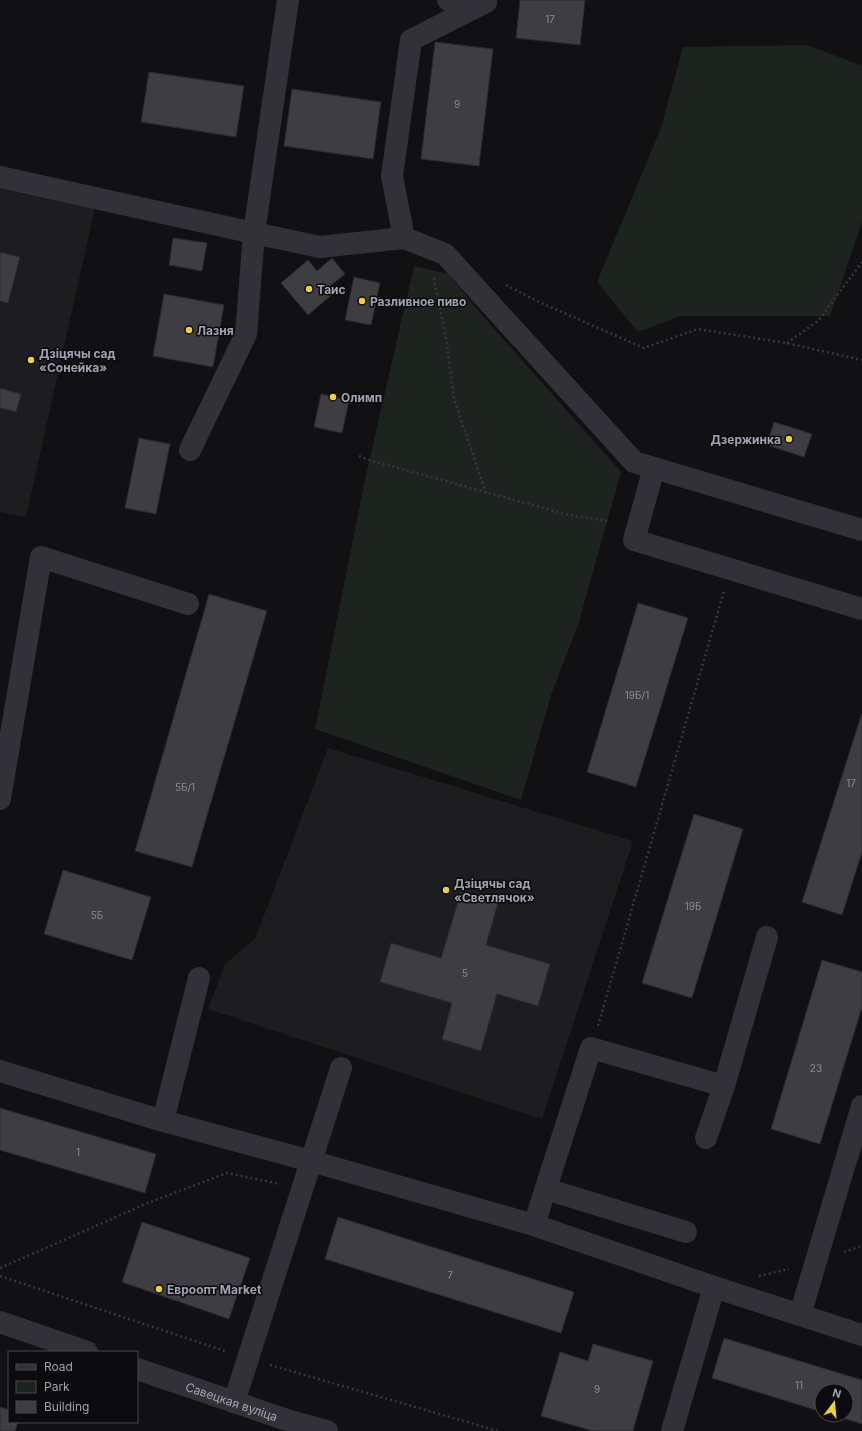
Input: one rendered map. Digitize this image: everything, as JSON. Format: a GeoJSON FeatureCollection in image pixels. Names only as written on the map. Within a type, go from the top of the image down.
{"type":"FeatureCollection","features":[{"type":"Feature","properties":{"kind":"street"},"geometry":{"type":"LineString","coordinates":[[190,450],[246,334],[254,233],[288,0]]}},
{"type":"Feature","properties":{"kind":"street"},"geometry":{"type":"LineString","coordinates":[[448,0],[486,1]]}},
{"type":"Feature","properties":{"kind":"street"},"geometry":{"type":"LineString","coordinates":[[404,238],[392,176],[411,40],[486,1]]}},
{"type":"Feature","properties":{"kind":"street"},"geometry":{"type":"LineString","coordinates":[[0,177],[320,247],[404,238],[445,254],[634,462],[862,530]]}},
{"type":"Feature","properties":{"kind":"street"},"geometry":{"type":"LineString","coordinates":[[654,468],[634,540],[862,609]]}},
{"type":"Feature","properties":{"kind":"street"},"geometry":{"type":"LineString","coordinates":[[0,799],[41,557],[188,604]]}},
{"type":"Feature","properties":{"kind":"street"},"geometry":{"type":"LineString","coordinates":[[706,1138],[724,1086],[767,937]]}},
{"type":"Feature","properties":{"kind":"street"},"geometry":{"type":"LineString","coordinates":[[163,1121],[199,978]]}},
{"type":"Feature","properties":{"kind":"street"},"geometry":{"type":"LineString","coordinates":[[534,1225],[591,1048],[724,1086]]}},
{"type":"Feature","properties":{"kind":"street"},"geometry":{"type":"LineString","coordinates":[[234,1402],[341,1068]]}},
{"type":"Feature","properties":{"kind":"street"},"geometry":{"type":"LineString","coordinates":[[0,1071],[163,1121],[311,1161],[534,1225],[714,1287],[862,1335]]}},
{"type":"Feature","properties":{"kind":"street"},"geometry":{"type":"LineString","coordinates":[[800,1315],[862,1106]]}},
{"type":"Feature","properties":{"kind":"street"},"geometry":{"type":"LineString","coordinates":[[546,1189],[686,1232]]}},
{"type":"Feature","properties":{"kind":"street"},"geometry":{"type":"LineString","coordinates":[[672,1431],[714,1287]]}},
{"type":"Feature","properties":{"kind":"street"},"geometry":{"type":"LineString","coordinates":[[0,1322],[84,1351]]}},
{"type":"Feature","properties":{"kind":"street","name":"Савецкая вуліца"},"geometry":{"type":"LineString","coordinates":[[138,1369],[234,1402],[285,1425],[327,1431]]}},
{"type":"Feature","properties":{"kind":"path"},"geometry":{"type":"LineString","coordinates":[[786,343],[818,321],[862,262]]}},
{"type":"Feature","properties":{"kind":"path"},"geometry":{"type":"LineString","coordinates":[[432,270],[446,338],[454,400],[486,492]]}},
{"type":"Feature","properties":{"kind":"path"},"geometry":{"type":"LineString","coordinates":[[506,285],[539,302],[644,348],[698,329],[786,343],[862,360]]}},
{"type":"Feature","properties":{"kind":"path"},"geometry":{"type":"LineString","coordinates":[[359,456],[569,515],[607,521]]}},
{"type":"Feature","properties":{"kind":"path"},"geometry":{"type":"LineString","coordinates":[[591,1048],[730,569]]}},
{"type":"Feature","properties":{"kind":"path"},"geometry":{"type":"LineString","coordinates":[[0,1268],[148,1203],[227,1174],[302,1189]]}},
{"type":"Feature","properties":{"kind":"shaded area","name":"Дзіцячы сад «Сонейка»"},"geometry":{"type":"Polygon","coordinates":[[[0,189],[95,208],[26,517],[0,512],[0,189]]]}},
{"type":"Feature","properties":{"kind":"shaded area","name":"Дзіцячы сад «Светлячок»"},"geometry":{"type":"Polygon","coordinates":[[[328,748],[633,841],[542,1119],[208,1009],[225,964],[255,939],[328,748]]]}},
{"type":"Feature","properties":{"kind":"green space"},"geometry":{"type":"Polygon","coordinates":[[[808,45],[862,66],[862,222],[830,316],[680,316],[638,332],[597,282],[661,128],[683,47],[808,45]]]}},
{"type":"Feature","properties":{"kind":"green space"},"geometry":{"type":"Polygon","coordinates":[[[414,266],[448,274],[482,315],[621,472],[578,625],[551,695],[521,800],[315,729],[364,484],[414,266]]]}},
{"type":"Feature","properties":{"kind":"building"},"geometry":{"type":"Polygon","coordinates":[[[520,0],[585,0],[580,45],[516,38],[520,0]]]}},
{"type":"Feature","properties":{"kind":"building"},"geometry":{"type":"Polygon","coordinates":[[[435,42],[493,49],[479,166],[421,159],[435,42]]]}},
{"type":"Feature","properties":{"kind":"building"},"geometry":{"type":"Polygon","coordinates":[[[149,72],[244,86],[236,137],[141,122],[149,72]]]}},
{"type":"Feature","properties":{"kind":"building"},"geometry":{"type":"Polygon","coordinates":[[[292,89],[381,102],[373,159],[284,146],[292,89]]]}},
{"type":"Feature","properties":{"kind":"building"},"geometry":{"type":"Polygon","coordinates":[[[173,238],[207,243],[202,271],[169,265],[173,238]]]}},
{"type":"Feature","properties":{"kind":"building"},"geometry":{"type":"Polygon","coordinates":[[[0,252],[20,257],[8,303],[0,301],[0,252]]]}},
{"type":"Feature","properties":{"kind":"building","name":"Таис"},"geometry":{"type":"Polygon","coordinates":[[[332,258],[345,274],[330,286],[335,292],[308,315],[281,283],[308,260],[317,271],[332,258]]]}},
{"type":"Feature","properties":{"kind":"building","name":"Разливное пиво"},"geometry":{"type":"Polygon","coordinates":[[[354,277],[380,283],[371,325],[345,320],[354,277]]]}},
{"type":"Feature","properties":{"kind":"building","name":"Лазня"},"geometry":{"type":"Polygon","coordinates":[[[164,294],[224,305],[213,367],[153,356],[164,294]]]}},
{"type":"Feature","properties":{"kind":"building"},"geometry":{"type":"Polygon","coordinates":[[[0,388],[21,394],[16,412],[0,408],[0,388]]]}},
{"type":"Feature","properties":{"kind":"building"},"geometry":{"type":"Polygon","coordinates":[[[321,394],[349,400],[342,433],[314,427],[321,394]]]}},
{"type":"Feature","properties":{"kind":"building","name":"Дзержинка"},"geometry":{"type":"Polygon","coordinates":[[[774,422],[812,434],[804,457],[767,445],[774,422]]]}},
{"type":"Feature","properties":{"kind":"building"},"geometry":{"type":"Polygon","coordinates":[[[139,438],[170,444],[156,514],[125,508],[139,438]]]}},
{"type":"Feature","properties":{"kind":"building"},"geometry":{"type":"Polygon","coordinates":[[[209,594],[267,611],[192,867],[135,851],[209,594]]]}},
{"type":"Feature","properties":{"kind":"building"},"geometry":{"type":"Polygon","coordinates":[[[638,603],[688,618],[636,787],[587,772],[638,603]]]}},
{"type":"Feature","properties":{"kind":"building"},"geometry":{"type":"Polygon","coordinates":[[[862,713],[862,852],[842,915],[802,902],[862,713]]]}},
{"type":"Feature","properties":{"kind":"building"},"geometry":{"type":"Polygon","coordinates":[[[694,814],[743,829],[692,998],[642,983],[694,814]]]}},
{"type":"Feature","properties":{"kind":"building"},"geometry":{"type":"Polygon","coordinates":[[[63,870],[151,897],[132,960],[44,934],[63,870]]]}},
{"type":"Feature","properties":{"kind":"building"},"geometry":{"type":"Polygon","coordinates":[[[461,892],[498,903],[486,945],[550,964],[538,1006],[497,994],[481,1051],[442,1039],[452,1003],[380,982],[391,943],[441,958],[461,892]]]}},
{"type":"Feature","properties":{"kind":"building"},"geometry":{"type":"Polygon","coordinates":[[[822,960],[862,972],[862,1007],[820,1144],[771,1129],[822,960]]]}},
{"type":"Feature","properties":{"kind":"building"},"geometry":{"type":"Polygon","coordinates":[[[0,1108],[156,1154],[145,1193],[0,1150],[0,1108]]]}},
{"type":"Feature","properties":{"kind":"building"},"geometry":{"type":"Polygon","coordinates":[[[338,1217],[574,1292],[561,1333],[325,1259],[338,1217]]]}},
{"type":"Feature","properties":{"kind":"building"},"geometry":{"type":"Polygon","coordinates":[[[142,1222],[250,1258],[229,1319],[122,1282],[142,1222]]]}},
{"type":"Feature","properties":{"kind":"building"},"geometry":{"type":"Polygon","coordinates":[[[724,1338],[862,1380],[862,1424],[854,1422],[854,1383],[814,1383],[814,1410],[712,1378],[724,1338]]]}},
{"type":"Feature","properties":{"kind":"building"},"geometry":{"type":"Polygon","coordinates":[[[593,1344],[653,1361],[633,1431],[593,1431],[541,1416],[560,1352],[588,1361],[593,1344]]]}},
{"type":"Feature","properties":{"kind":"building"},"geometry":{"type":"Polygon","coordinates":[[[0,1407],[8,1410],[8,1423],[18,1423],[15,1431],[0,1431],[0,1407]]]}},
{"type":"Feature","properties":{"kind":"place","name":"Таис"},"geometry":{"type":"Point","coordinates":[309,289]}},
{"type":"Feature","properties":{"kind":"place","name":"Разливное пиво"},"geometry":{"type":"Point","coordinates":[362,301]}},
{"type":"Feature","properties":{"kind":"place","name":"Лазня"},"geometry":{"type":"Point","coordinates":[189,330]}},
{"type":"Feature","properties":{"kind":"place","name":"Дзіцячы сад «Сонейка»"},"geometry":{"type":"Point","coordinates":[31,360]}},
{"type":"Feature","properties":{"kind":"place","name":"Олимп"},"geometry":{"type":"Point","coordinates":[333,397]}},
{"type":"Feature","properties":{"kind":"place","name":"Дзержинка"},"geometry":{"type":"Point","coordinates":[789,439]}},
{"type":"Feature","properties":{"kind":"place","name":"Дзіцячы сад «Светлячок»"},"geometry":{"type":"Point","coordinates":[446,890]}},
{"type":"Feature","properties":{"kind":"place","name":"Евроопт Market"},"geometry":{"type":"Point","coordinates":[159,1289]}}]}
